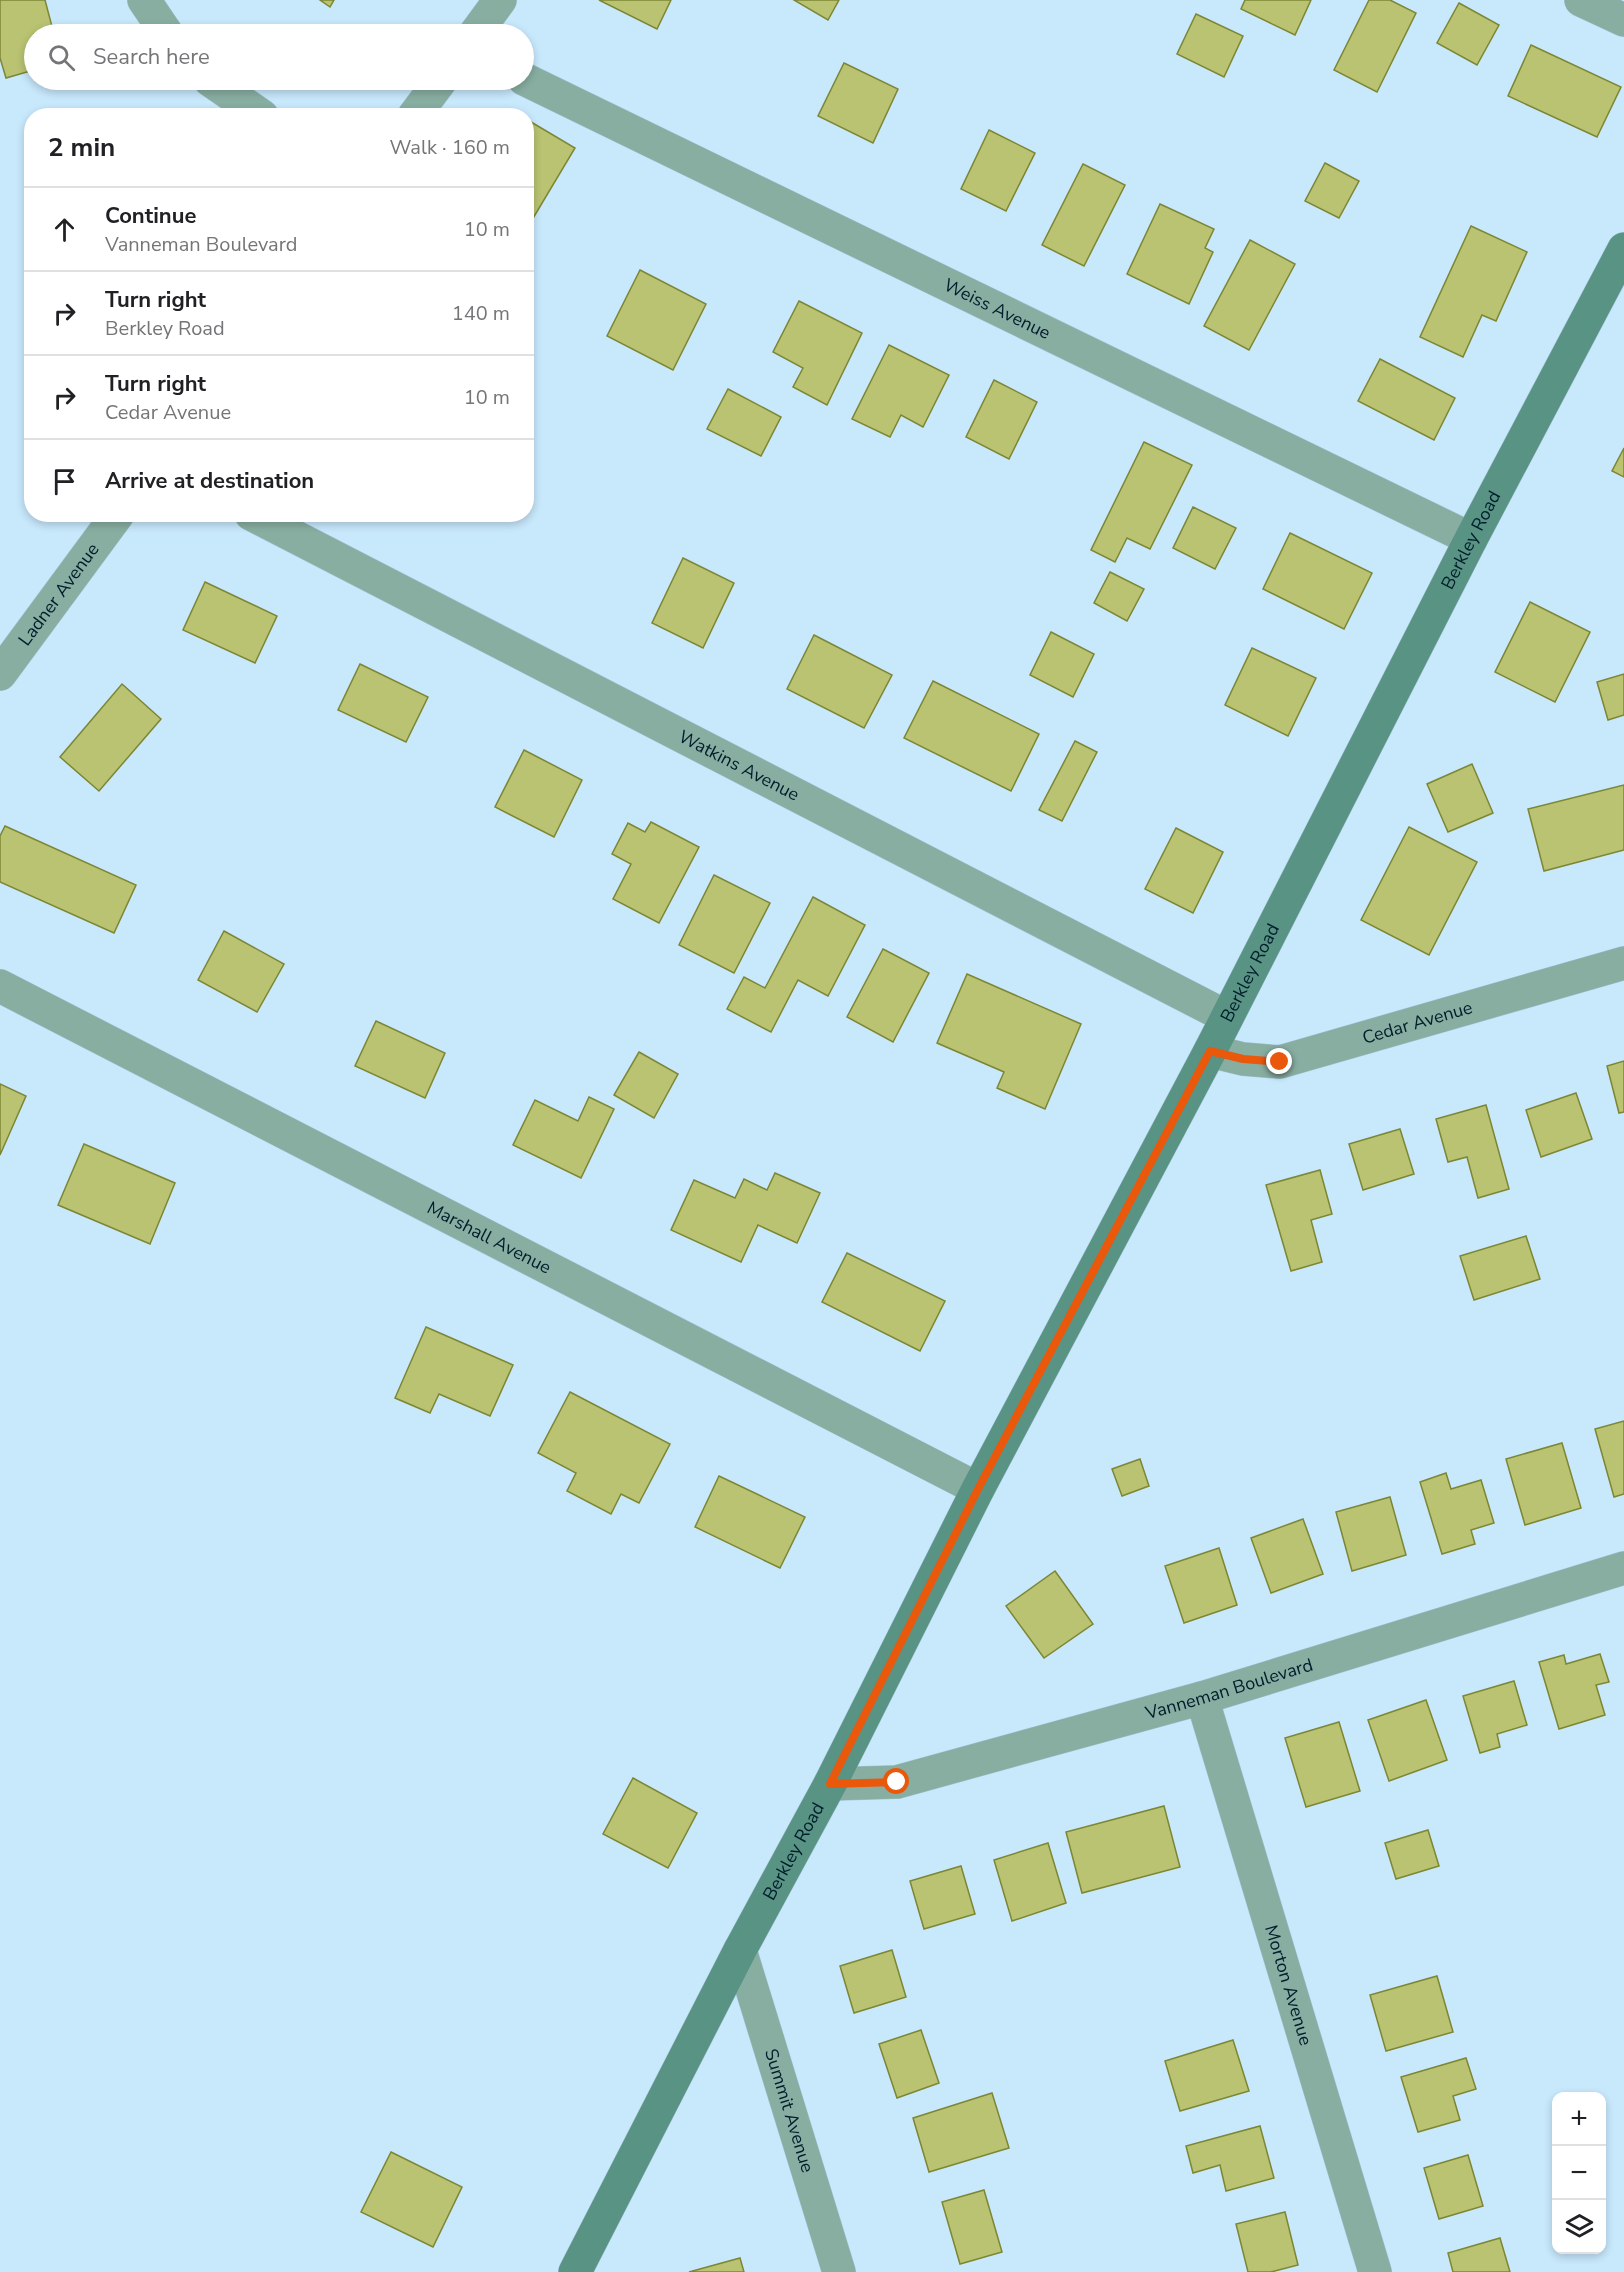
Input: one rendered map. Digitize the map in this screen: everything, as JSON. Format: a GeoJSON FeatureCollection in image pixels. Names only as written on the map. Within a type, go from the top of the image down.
{"type":"FeatureCollection","features":[{"type":"Feature","properties":{"kind":"main road","name":"Berkley Road"},"geometry":{"type":"LineString","coordinates":[[575,2272],[740,1950],[830,1784],[978,1489],[1210,1051],[1471,539],[1624,249]]}},
{"type":"Feature","properties":{"kind":"street"},"geometry":{"type":"LineString","coordinates":[[144,0],[160,24]]}},
{"type":"Feature","properties":{"kind":"street"},"geometry":{"type":"LineString","coordinates":[[482,24],[500,0]]}},
{"type":"Feature","properties":{"kind":"street"},"geometry":{"type":"LineString","coordinates":[[1581,0],[1624,20]]}},
{"type":"Feature","properties":{"kind":"street","name":"Weiss Avenue"},"geometry":{"type":"LineString","coordinates":[[534,84],[1471,539]]}},
{"type":"Feature","properties":{"kind":"street"},"geometry":{"type":"LineString","coordinates":[[224,90],[250,108]]}},
{"type":"Feature","properties":{"kind":"street"},"geometry":{"type":"LineString","coordinates":[[420,108],[434,90]]}},
{"type":"Feature","properties":{"kind":"street","name":"Ladner Avenue"},"geometry":{"type":"LineString","coordinates":[[0,674],[112,522]]}},
{"type":"Feature","properties":{"kind":"street","name":"Watkins Avenue"},"geometry":{"type":"LineString","coordinates":[[267,522],[1227,1017]]}},
{"type":"Feature","properties":{"kind":"street","name":"Cedar Avenue"},"geometry":{"type":"LineString","coordinates":[[1210,1051],[1243,1059],[1280,1062],[1624,963]]}},
{"type":"Feature","properties":{"kind":"street","name":"Marshall Avenue"},"geometry":{"type":"LineString","coordinates":[[0,986],[978,1489]]}},
{"type":"Feature","properties":{"kind":"street","name":"Vanneman Boulevard"},"geometry":{"type":"LineString","coordinates":[[830,1784],[897,1782],[1202,1698],[1624,1568]]}},
{"type":"Feature","properties":{"kind":"street","name":"Morton Avenue"},"geometry":{"type":"LineString","coordinates":[[1202,1698],[1375,2272]]}},
{"type":"Feature","properties":{"kind":"street","name":"Summit Avenue"},"geometry":{"type":"LineString","coordinates":[[740,1950],[839,2272]]}},
{"type":"Feature","properties":{"kind":"building"},"geometry":{"type":"Polygon","coordinates":[[[0,0],[45,0],[51,24],[24,24],[24,73],[6,78],[0,58],[0,0]]]}},
{"type":"Feature","properties":{"kind":"building"},"geometry":{"type":"Polygon","coordinates":[[[320,0],[334,0],[330,7],[320,0]]]}},
{"type":"Feature","properties":{"kind":"building"},"geometry":{"type":"Polygon","coordinates":[[[599,0],[671,0],[657,29],[599,0]]]}},
{"type":"Feature","properties":{"kind":"building"},"geometry":{"type":"Polygon","coordinates":[[[794,0],[839,0],[828,20],[794,0]]]}},
{"type":"Feature","properties":{"kind":"building"},"geometry":{"type":"Polygon","coordinates":[[[1245,0],[1311,0],[1295,35],[1241,9],[1245,0]]]}},
{"type":"Feature","properties":{"kind":"building"},"geometry":{"type":"Polygon","coordinates":[[[1369,0],[1390,0],[1416,13],[1377,92],[1334,70],[1369,0]]]}},
{"type":"Feature","properties":{"kind":"building"},"geometry":{"type":"Polygon","coordinates":[[[1459,3],[1499,25],[1477,65],[1437,43],[1459,3]]]}},
{"type":"Feature","properties":{"kind":"building"},"geometry":{"type":"Polygon","coordinates":[[[1196,14],[1243,36],[1224,77],[1177,54],[1196,14]]]}},
{"type":"Feature","properties":{"kind":"building"},"geometry":{"type":"Polygon","coordinates":[[[1531,45],[1621,87],[1597,137],[1508,96],[1531,45]]]}},
{"type":"Feature","properties":{"kind":"building"},"geometry":{"type":"Polygon","coordinates":[[[844,63],[898,89],[873,143],[818,116],[844,63]]]}},
{"type":"Feature","properties":{"kind":"building"},"geometry":{"type":"Polygon","coordinates":[[[534,124],[575,148],[534,217],[534,124]]]}},
{"type":"Feature","properties":{"kind":"building"},"geometry":{"type":"Polygon","coordinates":[[[989,130],[1035,153],[1006,211],[961,189],[989,130]]]}},
{"type":"Feature","properties":{"kind":"building"},"geometry":{"type":"Polygon","coordinates":[[[1325,163],[1359,181],[1339,218],[1305,201],[1325,163]]]}},
{"type":"Feature","properties":{"kind":"building"},"geometry":{"type":"Polygon","coordinates":[[[1083,164],[1125,185],[1084,266],[1042,245],[1083,164]]]}},
{"type":"Feature","properties":{"kind":"building"},"geometry":{"type":"Polygon","coordinates":[[[1160,204],[1214,229],[1205,248],[1213,252],[1189,304],[1127,274],[1160,204]]]}},
{"type":"Feature","properties":{"kind":"building"},"geometry":{"type":"Polygon","coordinates":[[[1471,226],[1527,252],[1496,321],[1482,315],[1463,357],[1420,337],[1471,226]]]}},
{"type":"Feature","properties":{"kind":"building"},"geometry":{"type":"Polygon","coordinates":[[[1250,240],[1295,264],[1249,350],[1204,326],[1250,240]]]}},
{"type":"Feature","properties":{"kind":"building"},"geometry":{"type":"Polygon","coordinates":[[[640,270],[706,304],[673,370],[607,336],[640,270]]]}},
{"type":"Feature","properties":{"kind":"building"},"geometry":{"type":"Polygon","coordinates":[[[799,301],[862,333],[827,405],[793,387],[803,368],[773,352],[799,301]]]}},
{"type":"Feature","properties":{"kind":"building"},"geometry":{"type":"Polygon","coordinates":[[[889,345],[949,375],[923,427],[901,415],[890,437],[852,419],[889,345]]]}},
{"type":"Feature","properties":{"kind":"building"},"geometry":{"type":"Polygon","coordinates":[[[1380,359],[1455,398],[1434,440],[1358,401],[1380,359]]]}},
{"type":"Feature","properties":{"kind":"building"},"geometry":{"type":"Polygon","coordinates":[[[994,380],[1037,402],[1009,459],[966,437],[994,380]]]}},
{"type":"Feature","properties":{"kind":"building"},"geometry":{"type":"Polygon","coordinates":[[[728,389],[781,417],[761,456],[707,429],[728,389]]]}},
{"type":"Feature","properties":{"kind":"building"},"geometry":{"type":"Polygon","coordinates":[[[1144,442],[1192,465],[1150,549],[1127,538],[1115,562],[1091,550],[1144,442]]]}},
{"type":"Feature","properties":{"kind":"building"},"geometry":{"type":"Polygon","coordinates":[[[1624,448],[1624,477],[1612,471],[1624,448]]]}},
{"type":"Feature","properties":{"kind":"building"},"geometry":{"type":"Polygon","coordinates":[[[1193,507],[1236,528],[1215,569],[1173,548],[1193,507]]]}},
{"type":"Feature","properties":{"kind":"building"},"geometry":{"type":"Polygon","coordinates":[[[1290,533],[1372,573],[1344,629],[1263,589],[1290,533]]]}},
{"type":"Feature","properties":{"kind":"building"},"geometry":{"type":"Polygon","coordinates":[[[683,558],[734,583],[703,648],[652,623],[683,558]]]}},
{"type":"Feature","properties":{"kind":"building"},"geometry":{"type":"Polygon","coordinates":[[[1110,572],[1144,589],[1127,621],[1094,603],[1110,572]]]}},
{"type":"Feature","properties":{"kind":"building"},"geometry":{"type":"Polygon","coordinates":[[[205,582],[277,616],[255,663],[183,630],[205,582]]]}},
{"type":"Feature","properties":{"kind":"building"},"geometry":{"type":"Polygon","coordinates":[[[1530,602],[1590,632],[1555,702],[1495,672],[1530,602]]]}},
{"type":"Feature","properties":{"kind":"building"},"geometry":{"type":"Polygon","coordinates":[[[1051,632],[1094,654],[1073,697],[1030,675],[1051,632]]]}},
{"type":"Feature","properties":{"kind":"building"},"geometry":{"type":"Polygon","coordinates":[[[814,635],[892,675],[864,728],[787,689],[814,635]]]}},
{"type":"Feature","properties":{"kind":"building"},"geometry":{"type":"Polygon","coordinates":[[[1252,648],[1316,678],[1288,736],[1225,705],[1252,648]]]}},
{"type":"Feature","properties":{"kind":"building"},"geometry":{"type":"Polygon","coordinates":[[[360,664],[428,697],[406,742],[338,710],[360,664]]]}},
{"type":"Feature","properties":{"kind":"building"},"geometry":{"type":"Polygon","coordinates":[[[1624,674],[1624,715],[1608,720],[1597,682],[1624,674]]]}},
{"type":"Feature","properties":{"kind":"building"},"geometry":{"type":"Polygon","coordinates":[[[933,681],[1039,734],[1011,791],[904,738],[933,681]]]}},
{"type":"Feature","properties":{"kind":"building"},"geometry":{"type":"Polygon","coordinates":[[[122,684],[161,719],[99,791],[60,757],[122,684]]]}},
{"type":"Feature","properties":{"kind":"building"},"geometry":{"type":"Polygon","coordinates":[[[1075,741],[1097,752],[1062,821],[1039,810],[1075,741]]]}},
{"type":"Feature","properties":{"kind":"building"},"geometry":{"type":"Polygon","coordinates":[[[524,750],[582,780],[554,837],[495,807],[524,750]]]}},
{"type":"Feature","properties":{"kind":"building"},"geometry":{"type":"Polygon","coordinates":[[[1472,764],[1493,813],[1448,832],[1427,784],[1472,764]]]}},
{"type":"Feature","properties":{"kind":"building"},"geometry":{"type":"Polygon","coordinates":[[[1624,785],[1624,850],[1544,871],[1528,809],[1624,785]]]}},
{"type":"Feature","properties":{"kind":"building"},"geometry":{"type":"Polygon","coordinates":[[[651,822],[699,847],[659,923],[613,899],[631,864],[612,854],[628,823],[645,832],[651,822]]]}},
{"type":"Feature","properties":{"kind":"building"},"geometry":{"type":"Polygon","coordinates":[[[5,826],[136,885],[114,933],[0,882],[0,836],[5,826]]]}},
{"type":"Feature","properties":{"kind":"building"},"geometry":{"type":"Polygon","coordinates":[[[1409,827],[1477,862],[1429,955],[1361,920],[1409,827]]]}},
{"type":"Feature","properties":{"kind":"building"},"geometry":{"type":"Polygon","coordinates":[[[1176,828],[1223,852],[1193,913],[1145,889],[1176,828]]]}},
{"type":"Feature","properties":{"kind":"building"},"geometry":{"type":"Polygon","coordinates":[[[714,875],[770,903],[734,973],[679,945],[714,875]]]}},
{"type":"Feature","properties":{"kind":"building"},"geometry":{"type":"Polygon","coordinates":[[[813,897],[865,925],[828,996],[798,980],[771,1032],[727,1009],[744,977],[765,988],[813,897]]]}},
{"type":"Feature","properties":{"kind":"building"},"geometry":{"type":"Polygon","coordinates":[[[224,931],[284,964],[257,1012],[198,980],[224,931]]]}},
{"type":"Feature","properties":{"kind":"building"},"geometry":{"type":"Polygon","coordinates":[[[883,949],[929,973],[893,1042],[847,1017],[883,949]]]}},
{"type":"Feature","properties":{"kind":"building"},"geometry":{"type":"Polygon","coordinates":[[[967,974],[1081,1024],[1045,1109],[997,1088],[1004,1072],[937,1043],[967,974]]]}},
{"type":"Feature","properties":{"kind":"building"},"geometry":{"type":"Polygon","coordinates":[[[376,1021],[445,1053],[425,1098],[355,1066],[376,1021]]]}},
{"type":"Feature","properties":{"kind":"building"},"geometry":{"type":"Polygon","coordinates":[[[639,1052],[678,1074],[654,1118],[614,1095],[639,1052]]]}},
{"type":"Feature","properties":{"kind":"building"},"geometry":{"type":"Polygon","coordinates":[[[1624,1061],[1624,1112],[1619,1113],[1607,1066],[1624,1061]]]}},
{"type":"Feature","properties":{"kind":"building"},"geometry":{"type":"Polygon","coordinates":[[[0,1084],[26,1096],[0,1155],[0,1084]]]}},
{"type":"Feature","properties":{"kind":"building"},"geometry":{"type":"Polygon","coordinates":[[[1576,1093],[1592,1139],[1541,1157],[1526,1110],[1576,1093]]]}},
{"type":"Feature","properties":{"kind":"building"},"geometry":{"type":"Polygon","coordinates":[[[589,1097],[614,1109],[581,1178],[513,1145],[535,1100],[578,1121],[589,1097]]]}},
{"type":"Feature","properties":{"kind":"building"},"geometry":{"type":"Polygon","coordinates":[[[1486,1105],[1509,1189],[1478,1198],[1467,1157],[1448,1162],[1436,1119],[1486,1105]]]}},
{"type":"Feature","properties":{"kind":"building"},"geometry":{"type":"Polygon","coordinates":[[[1400,1129],[1414,1174],[1363,1190],[1349,1144],[1400,1129]]]}},
{"type":"Feature","properties":{"kind":"building"},"geometry":{"type":"Polygon","coordinates":[[[84,1144],[175,1183],[150,1244],[58,1205],[84,1144]]]}},
{"type":"Feature","properties":{"kind":"building"},"geometry":{"type":"Polygon","coordinates":[[[1320,1170],[1332,1214],[1311,1220],[1322,1262],[1291,1271],[1266,1185],[1320,1170]]]}},
{"type":"Feature","properties":{"kind":"building"},"geometry":{"type":"Polygon","coordinates":[[[775,1173],[820,1193],[797,1243],[758,1225],[741,1262],[671,1230],[694,1180],[735,1198],[744,1179],[767,1190],[775,1173]]]}},
{"type":"Feature","properties":{"kind":"building"},"geometry":{"type":"Polygon","coordinates":[[[1526,1236],[1540,1279],[1474,1300],[1460,1256],[1526,1236]]]}},
{"type":"Feature","properties":{"kind":"building"},"geometry":{"type":"Polygon","coordinates":[[[847,1253],[945,1301],[920,1351],[822,1302],[847,1253]]]}},
{"type":"Feature","properties":{"kind":"building"},"geometry":{"type":"Polygon","coordinates":[[[426,1327],[513,1365],[490,1416],[439,1394],[430,1413],[395,1398],[426,1327]]]}},
{"type":"Feature","properties":{"kind":"building"},"geometry":{"type":"Polygon","coordinates":[[[570,1392],[670,1444],[639,1503],[621,1494],[611,1514],[567,1491],[576,1473],[538,1453],[570,1392]]]}},
{"type":"Feature","properties":{"kind":"building"},"geometry":{"type":"Polygon","coordinates":[[[1624,1421],[1624,1494],[1614,1497],[1595,1429],[1624,1421]]]}},
{"type":"Feature","properties":{"kind":"building"},"geometry":{"type":"Polygon","coordinates":[[[1562,1443],[1581,1508],[1525,1525],[1506,1459],[1562,1443]]]}},
{"type":"Feature","properties":{"kind":"building"},"geometry":{"type":"Polygon","coordinates":[[[1140,1459],[1149,1486],[1122,1496],[1112,1469],[1140,1459]]]}},
{"type":"Feature","properties":{"kind":"building"},"geometry":{"type":"Polygon","coordinates":[[[1446,1473],[1451,1489],[1481,1480],[1494,1523],[1471,1530],[1475,1544],[1442,1554],[1420,1482],[1446,1473]]]}},
{"type":"Feature","properties":{"kind":"building"},"geometry":{"type":"Polygon","coordinates":[[[719,1476],[805,1517],[780,1568],[695,1527],[719,1476]]]}},
{"type":"Feature","properties":{"kind":"building"},"geometry":{"type":"Polygon","coordinates":[[[1390,1497],[1406,1555],[1352,1571],[1336,1512],[1390,1497]]]}},
{"type":"Feature","properties":{"kind":"building"},"geometry":{"type":"Polygon","coordinates":[[[1303,1519],[1323,1574],[1271,1593],[1251,1538],[1303,1519]]]}},
{"type":"Feature","properties":{"kind":"building"},"geometry":{"type":"Polygon","coordinates":[[[1219,1548],[1237,1605],[1184,1623],[1165,1566],[1219,1548]]]}},
{"type":"Feature","properties":{"kind":"building"},"geometry":{"type":"Polygon","coordinates":[[[1055,1571],[1093,1624],[1044,1658],[1006,1606],[1055,1571]]]}},
{"type":"Feature","properties":{"kind":"building"},"geometry":{"type":"Polygon","coordinates":[[[1600,1654],[1609,1682],[1596,1685],[1605,1715],[1559,1729],[1539,1662],[1564,1655],[1566,1664],[1600,1654]]]}},
{"type":"Feature","properties":{"kind":"building"},"geometry":{"type":"Polygon","coordinates":[[[1514,1681],[1527,1725],[1497,1734],[1500,1747],[1480,1753],[1463,1696],[1514,1681]]]}},
{"type":"Feature","properties":{"kind":"building"},"geometry":{"type":"Polygon","coordinates":[[[1426,1700],[1447,1760],[1389,1781],[1368,1720],[1426,1700]]]}},
{"type":"Feature","properties":{"kind":"building"},"geometry":{"type":"Polygon","coordinates":[[[1339,1722],[1360,1791],[1306,1807],[1285,1738],[1339,1722]]]}},
{"type":"Feature","properties":{"kind":"building"},"geometry":{"type":"Polygon","coordinates":[[[633,1778],[697,1813],[668,1868],[603,1834],[633,1778]]]}},
{"type":"Feature","properties":{"kind":"building"},"geometry":{"type":"Polygon","coordinates":[[[1164,1806],[1180,1867],[1082,1893],[1066,1832],[1164,1806]]]}},
{"type":"Feature","properties":{"kind":"building"},"geometry":{"type":"Polygon","coordinates":[[[1428,1830],[1439,1866],[1396,1879],[1385,1843],[1428,1830]]]}},
{"type":"Feature","properties":{"kind":"building"},"geometry":{"type":"Polygon","coordinates":[[[1048,1843],[1066,1903],[1012,1921],[994,1860],[1048,1843]]]}},
{"type":"Feature","properties":{"kind":"building"},"geometry":{"type":"Polygon","coordinates":[[[961,1866],[975,1914],[924,1929],[910,1881],[961,1866]]]}},
{"type":"Feature","properties":{"kind":"building"},"geometry":{"type":"Polygon","coordinates":[[[892,1950],[906,1997],[854,2013],[840,1966],[892,1950]]]}},
{"type":"Feature","properties":{"kind":"building"},"geometry":{"type":"Polygon","coordinates":[[[1437,1976],[1453,2032],[1386,2051],[1370,1995],[1437,1976]]]}},
{"type":"Feature","properties":{"kind":"building"},"geometry":{"type":"Polygon","coordinates":[[[921,2030],[939,2083],[897,2098],[879,2044],[921,2030]]]}},
{"type":"Feature","properties":{"kind":"building"},"geometry":{"type":"Polygon","coordinates":[[[1233,2040],[1249,2091],[1180,2111],[1165,2061],[1233,2040]]]}},
{"type":"Feature","properties":{"kind":"building"},"geometry":{"type":"Polygon","coordinates":[[[1466,2058],[1476,2089],[1453,2096],[1460,2120],[1418,2132],[1401,2077],[1466,2058]]]}},
{"type":"Feature","properties":{"kind":"building"},"geometry":{"type":"Polygon","coordinates":[[[992,2093],[1009,2148],[929,2172],[913,2118],[992,2093]]]}},
{"type":"Feature","properties":{"kind":"building"},"geometry":{"type":"Polygon","coordinates":[[[1260,2126],[1274,2178],[1226,2191],[1220,2165],[1193,2173],[1186,2146],[1260,2126]]]}},
{"type":"Feature","properties":{"kind":"building"},"geometry":{"type":"Polygon","coordinates":[[[391,2152],[462,2187],[433,2247],[361,2212],[391,2152]]]}},
{"type":"Feature","properties":{"kind":"building"},"geometry":{"type":"Polygon","coordinates":[[[1468,2155],[1483,2206],[1439,2219],[1424,2168],[1468,2155]]]}},
{"type":"Feature","properties":{"kind":"building"},"geometry":{"type":"Polygon","coordinates":[[[984,2190],[1002,2252],[960,2264],[942,2202],[984,2190]]]}},
{"type":"Feature","properties":{"kind":"building"},"geometry":{"type":"Polygon","coordinates":[[[1285,2212],[1298,2265],[1271,2272],[1248,2272],[1236,2224],[1285,2212]]]}},
{"type":"Feature","properties":{"kind":"building"},"geometry":{"type":"Polygon","coordinates":[[[1500,2238],[1510,2272],[1453,2272],[1448,2253],[1500,2238]]]}},
{"type":"Feature","properties":{"kind":"building"},"geometry":{"type":"Polygon","coordinates":[[[740,2258],[744,2272],[689,2272],[740,2258]]]}},
{"type":"Feature","properties":{"kind":"route"},"geometry":{"type":"LineString","coordinates":[[897,1782],[830,1784],[978,1489],[1210,1051],[1243,1059],[1280,1062]]}}]}
